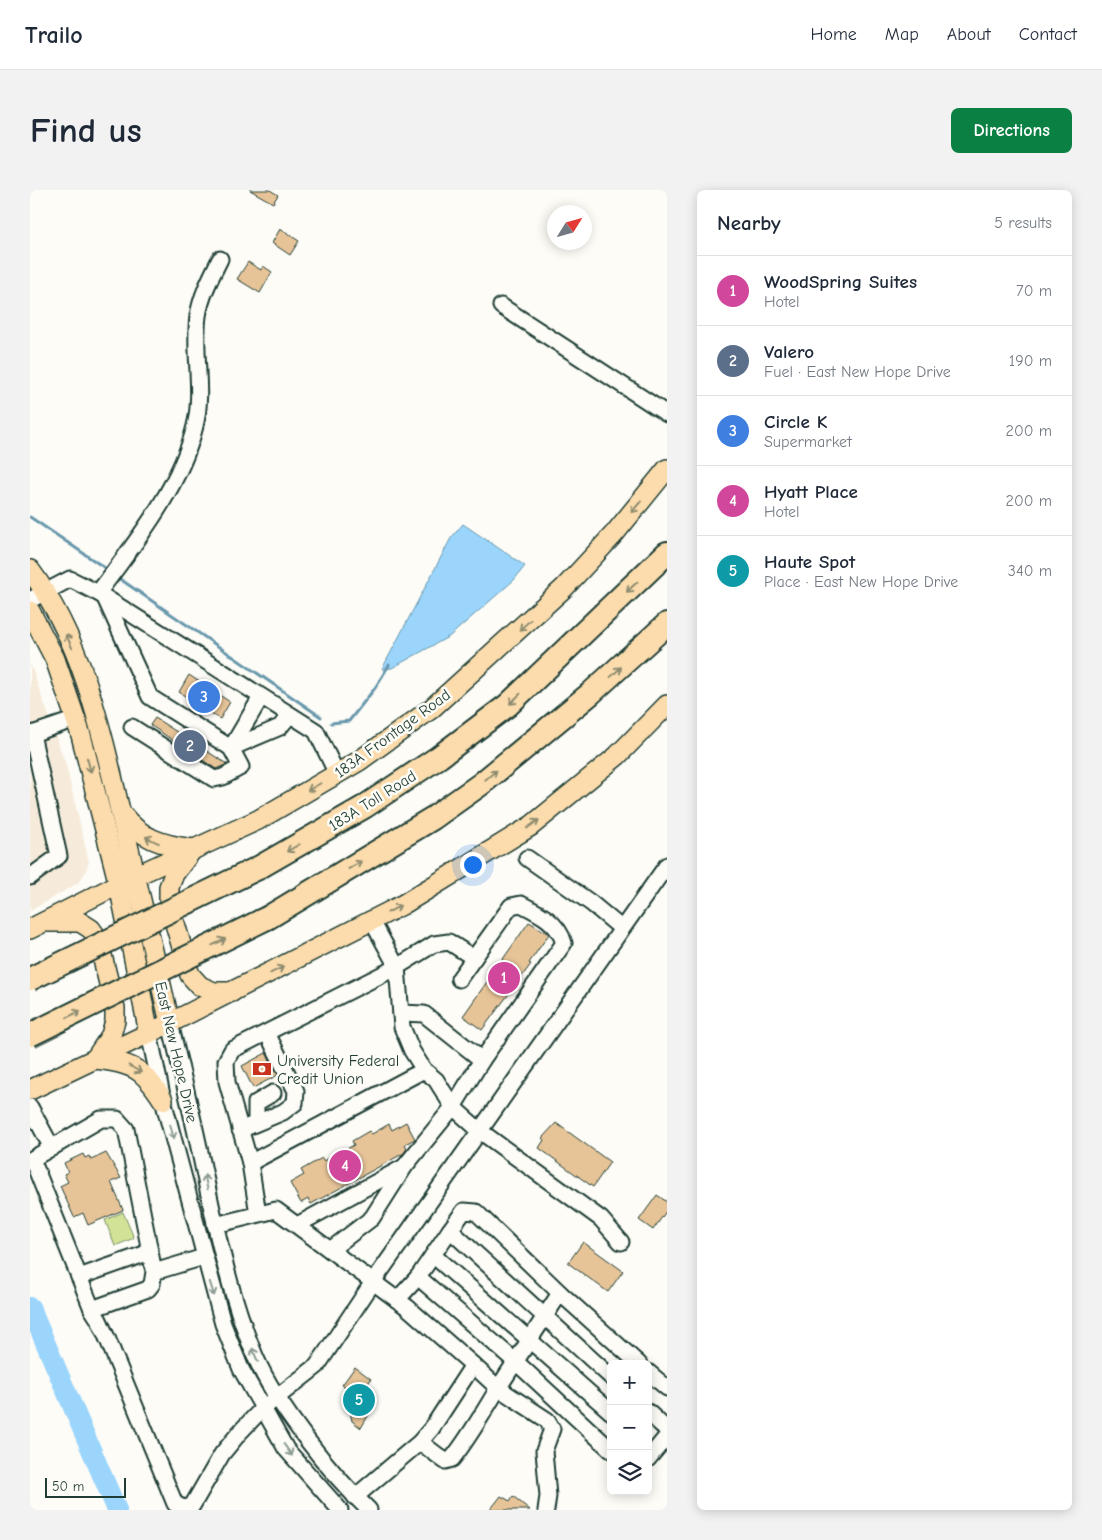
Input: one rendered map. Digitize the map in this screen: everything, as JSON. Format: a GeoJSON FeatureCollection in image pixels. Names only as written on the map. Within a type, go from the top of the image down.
{"type":"FeatureCollection","features":[{"type":"Feature","properties":{"kind":"highway","name":"183A Toll Road"},"geometry":{"type":"LineString","coordinates":[[30,979],[258,868],[364,807],[439,757],[508,705],[667,553]]}},
{"type":"Feature","properties":{"kind":"highway"},"geometry":{"type":"LineString","coordinates":[[30,1035],[269,917],[433,818],[481,784],[590,694],[667,624]]}},
{"type":"Feature","properties":{"kind":"main road","name":"183A Frontage Road"},"geometry":{"type":"LineString","coordinates":[[37,925],[127,880],[258,820],[359,761],[431,709],[492,655],[570,581],[614,534],[667,469]]}},
{"type":"Feature","properties":{"kind":"main road","name":"East New Hope Drive"},"geometry":{"type":"LineString","coordinates":[[30,570],[38,596],[70,642],[92,699],[120,812],[127,880],[149,1033]]}},
{"type":"Feature","properties":{"kind":"main road","name":"East New Hope Drive"},"geometry":{"type":"LineString","coordinates":[[30,610],[55,659],[76,719],[99,800],[127,880],[170,1023]]}},
{"type":"Feature","properties":{"kind":"main road"},"geometry":{"type":"LineString","coordinates":[[30,1090],[170,1023],[372,921],[531,826],[617,756],[667,705]]}},
{"type":"Feature","properties":{"kind":"main road"},"geometry":{"type":"LineString","coordinates":[[120,812],[136,830],[147,838],[169,846],[193,850],[174,874],[169,887],[169,902],[190,975],[200,986],[214,992],[232,992]]}},
{"type":"Feature","properties":{"kind":"main road"},"geometry":{"type":"LineString","coordinates":[[37,925],[80,922],[90,929],[98,939],[115,1008],[115,1021],[111,1035],[94,1060]]}},
{"type":"Feature","properties":{"kind":"main road"},"geometry":{"type":"LineString","coordinates":[[94,1060],[117,1062],[131,1066],[151,1079],[164,1100]]}},
{"type":"Feature","properties":{"kind":"street"},"geometry":{"type":"LineString","coordinates":[[102,596],[146,527],[184,459],[195,427],[198,409],[198,315],[202,297],[220,260]]}},
{"type":"Feature","properties":{"kind":"street"},"geometry":{"type":"LineString","coordinates":[[501,306],[667,414]]}},
{"type":"Feature","properties":{"kind":"street"},"geometry":{"type":"LineString","coordinates":[[38,596],[70,579],[102,596],[316,731],[337,774]]}},
{"type":"Feature","properties":{"kind":"street"},"geometry":{"type":"LineString","coordinates":[[102,596],[150,697],[231,748],[241,767],[223,777],[214,779],[132,727]]}},
{"type":"Feature","properties":{"kind":"street"},"geometry":{"type":"LineString","coordinates":[[231,748],[261,697]]}},
{"type":"Feature","properties":{"kind":"street"},"geometry":{"type":"LineString","coordinates":[[231,748],[280,727],[290,715]]}},
{"type":"Feature","properties":{"kind":"street"},"geometry":{"type":"LineString","coordinates":[[30,877],[59,856],[31,732],[76,719]]}},
{"type":"Feature","properties":{"kind":"street"},"geometry":{"type":"LineString","coordinates":[[527,858],[591,902],[621,928]]}},
{"type":"Feature","properties":{"kind":"street"},"geometry":{"type":"LineString","coordinates":[[92,1310],[148,1289],[152,1284],[154,1272],[126,1129],[117,1119],[101,1120],[32,1159],[92,1310],[108,1340],[175,1504],[184,1508],[192,1506],[222,1454],[262,1409],[317,1366],[373,1282],[667,865]]}},
{"type":"Feature","properties":{"kind":"street"},"geometry":{"type":"LineString","coordinates":[[330,1250],[372,1218],[405,1166],[452,1107],[482,1060],[564,942],[561,932],[544,915],[521,904],[511,906],[460,979]]}},
{"type":"Feature","properties":{"kind":"street"},"geometry":{"type":"LineString","coordinates":[[372,921],[397,967],[402,1027],[412,1051],[424,1070],[436,1080],[452,1107],[480,1131],[601,1219],[621,1242]]}},
{"type":"Feature","properties":{"kind":"street"},"geometry":{"type":"LineString","coordinates":[[258,1214],[250,1163],[227,1082],[226,1061],[232,1050],[397,967],[434,944],[449,942],[474,958]]}},
{"type":"Feature","properties":{"kind":"street"},"geometry":{"type":"LineString","coordinates":[[401,1013],[424,1014],[482,1060]]}},
{"type":"Feature","properties":{"kind":"street","name":"East New Hope Drive"},"geometry":{"type":"LineString","coordinates":[[170,1023],[215,1225],[241,1317],[256,1357],[278,1397],[318,1452],[355,1497],[369,1510]]}},
{"type":"Feature","properties":{"kind":"street"},"geometry":{"type":"LineString","coordinates":[[267,1032],[282,1088]]}},
{"type":"Feature","properties":{"kind":"street","name":"East New Hope Drive"},"geometry":{"type":"LineString","coordinates":[[149,1033],[204,1257],[223,1324],[241,1369],[286,1449],[340,1510]]}},
{"type":"Feature","properties":{"kind":"street"},"geometry":{"type":"LineString","coordinates":[[250,1163],[424,1070]]}},
{"type":"Feature","properties":{"kind":"street"},"geometry":{"type":"LineString","coordinates":[[240,1130],[283,1112],[295,1103],[296,1091],[282,1088],[256,1103],[256,1123]]}},
{"type":"Feature","properties":{"kind":"street"},"geometry":{"type":"LineString","coordinates":[[30,1108],[52,1148]]}},
{"type":"Feature","properties":{"kind":"street"},"geometry":{"type":"LineString","coordinates":[[297,1225],[405,1166]]}},
{"type":"Feature","properties":{"kind":"street"},"geometry":{"type":"LineString","coordinates":[[215,1225],[276,1210],[397,1300],[498,1388],[548,1420],[552,1429],[544,1451],[548,1496],[546,1510]]}},
{"type":"Feature","properties":{"kind":"street"},"geometry":{"type":"LineString","coordinates":[[397,1300],[418,1277],[464,1212],[476,1212],[560,1293],[635,1360]]}},
{"type":"Feature","properties":{"kind":"street"},"geometry":{"type":"LineString","coordinates":[[450,1230],[607,1373]]}},
{"type":"Feature","properties":{"kind":"street"},"geometry":{"type":"LineString","coordinates":[[79,1277],[150,1252]]}},
{"type":"Feature","properties":{"kind":"street"},"geometry":{"type":"LineString","coordinates":[[433,1254],[607,1409]]}},
{"type":"Feature","properties":{"kind":"street"},"geometry":{"type":"LineString","coordinates":[[154,1272],[204,1257]]}},
{"type":"Feature","properties":{"kind":"street"},"geometry":{"type":"LineString","coordinates":[[418,1277],[516,1362],[607,1446]]}},
{"type":"Feature","properties":{"kind":"street"},"geometry":{"type":"LineString","coordinates":[[420,1442],[446,1461],[449,1461],[455,1455],[560,1293]]}},
{"type":"Feature","properties":{"kind":"street"},"geometry":{"type":"LineString","coordinates":[[355,1497],[420,1442],[473,1365]]}},
{"type":"Feature","properties":{"kind":"street"},"geometry":{"type":"LineString","coordinates":[[652,1375],[667,1388]]}},
{"type":"Feature","properties":{"kind":"street"},"geometry":{"type":"LineString","coordinates":[[652,1416],[667,1430]]}},
{"type":"Feature","properties":{"kind":"street"},"geometry":{"type":"LineString","coordinates":[[651,1450],[667,1436]]}},
{"type":"Feature","properties":{"kind":"shaded area"},"geometry":{"type":"Polygon","coordinates":[[[30,663],[66,765],[89,862],[85,873],[78,883],[30,911],[30,663]]]}},
{"type":"Feature","properties":{"kind":"green space"},"geometry":{"type":"Polygon","coordinates":[[[123,1212],[134,1238],[115,1246],[105,1220],[123,1212]]]}},
{"type":"Feature","properties":{"kind":"water"},"geometry":{"type":"Polygon","coordinates":[[[463,524],[525,566],[514,580],[450,636],[392,668],[382,669],[451,538],[463,524]]]}},
{"type":"Feature","properties":{"kind":"building"},"geometry":{"type":"Polygon","coordinates":[[[250,190],[270,190],[278,195],[273,203],[250,190]]]}},
{"type":"Feature","properties":{"kind":"building"},"geometry":{"type":"Polygon","coordinates":[[[280,229],[299,241],[290,255],[272,243],[280,229]]]}},
{"type":"Feature","properties":{"kind":"building"},"geometry":{"type":"Polygon","coordinates":[[[248,262],[261,270],[263,266],[272,272],[260,293],[237,279],[248,262]]]}},
{"type":"Feature","properties":{"kind":"building"},"geometry":{"type":"Polygon","coordinates":[[[189,675],[230,702],[220,719],[179,692],[189,675]]]}},
{"type":"Feature","properties":{"kind":"building"},"geometry":{"type":"Polygon","coordinates":[[[155,718],[227,764],[216,769],[150,725],[155,718]]]}},
{"type":"Feature","properties":{"kind":"building"},"geometry":{"type":"Polygon","coordinates":[[[529,922],[549,934],[529,963],[531,964],[482,1030],[463,1016],[529,922]]]}},
{"type":"Feature","properties":{"kind":"building","name":"University Federal Credit Union"},"geometry":{"type":"Polygon","coordinates":[[[266,1053],[278,1075],[253,1088],[242,1066],[266,1053]]]}},
{"type":"Feature","properties":{"kind":"building"},"geometry":{"type":"Polygon","coordinates":[[[406,1122],[415,1139],[405,1144],[407,1148],[404,1153],[311,1204],[308,1199],[301,1203],[290,1183],[304,1175],[301,1170],[322,1158],[324,1161],[354,1145],[352,1141],[369,1131],[372,1134],[389,1124],[392,1130],[406,1122]]]}},
{"type":"Feature","properties":{"kind":"building"},"geometry":{"type":"Polygon","coordinates":[[[556,1123],[610,1162],[593,1187],[539,1148],[544,1140],[542,1138],[556,1123]]]}},
{"type":"Feature","properties":{"kind":"building"},"geometry":{"type":"Polygon","coordinates":[[[106,1153],[121,1178],[111,1182],[123,1210],[88,1225],[83,1213],[74,1217],[60,1186],[68,1182],[64,1174],[68,1172],[64,1163],[83,1154],[85,1158],[89,1156],[91,1160],[106,1153]]]}},
{"type":"Feature","properties":{"kind":"building"},"geometry":{"type":"Polygon","coordinates":[[[657,1195],[667,1202],[667,1210],[653,1230],[639,1220],[657,1195]]]}},
{"type":"Feature","properties":{"kind":"building"},"geometry":{"type":"Polygon","coordinates":[[[583,1242],[623,1271],[608,1292],[568,1263],[583,1242]]]}},
{"type":"Feature","properties":{"kind":"building"},"geometry":{"type":"Polygon","coordinates":[[[355,1367],[371,1379],[361,1394],[375,1404],[361,1428],[352,1421],[345,1386],[342,1385],[355,1367]]]}},
{"type":"Feature","properties":{"kind":"building"},"geometry":{"type":"Polygon","coordinates":[[[501,1496],[510,1501],[513,1496],[530,1510],[490,1510],[501,1496]]]}},
{"type":"Feature","properties":{"kind":"waterway"},"geometry":{"type":"LineString","coordinates":[[30,517],[105,568]]}},
{"type":"Feature","properties":{"kind":"waterway"},"geometry":{"type":"LineString","coordinates":[[120,579],[321,717]]}},
{"type":"Feature","properties":{"kind":"waterway"},"geometry":{"type":"LineString","coordinates":[[331,723],[349,721],[375,688],[389,665]]}},
{"type":"Feature","properties":{"kind":"waterway"},"geometry":{"type":"LineString","coordinates":[[30,1307],[117,1510]]}},
{"type":"Feature","properties":{"kind":"place","name":"Circle K"},"geometry":{"type":"Point","coordinates":[204,697]}},
{"type":"Feature","properties":{"kind":"place","name":"Valero"},"geometry":{"type":"Point","coordinates":[190,746]}},
{"type":"Feature","properties":{"kind":"place","name":"WoodSpring Suites"},"geometry":{"type":"Point","coordinates":[504,978]}},
{"type":"Feature","properties":{"kind":"place","name":"University Federal Credit Union"},"geometry":{"type":"Point","coordinates":[262,1069]}},
{"type":"Feature","properties":{"kind":"place","name":"Hyatt Place"},"geometry":{"type":"Point","coordinates":[345,1166]}},
{"type":"Feature","properties":{"kind":"place","name":"Haute Spot"},"geometry":{"type":"Point","coordinates":[359,1400]}}]}
